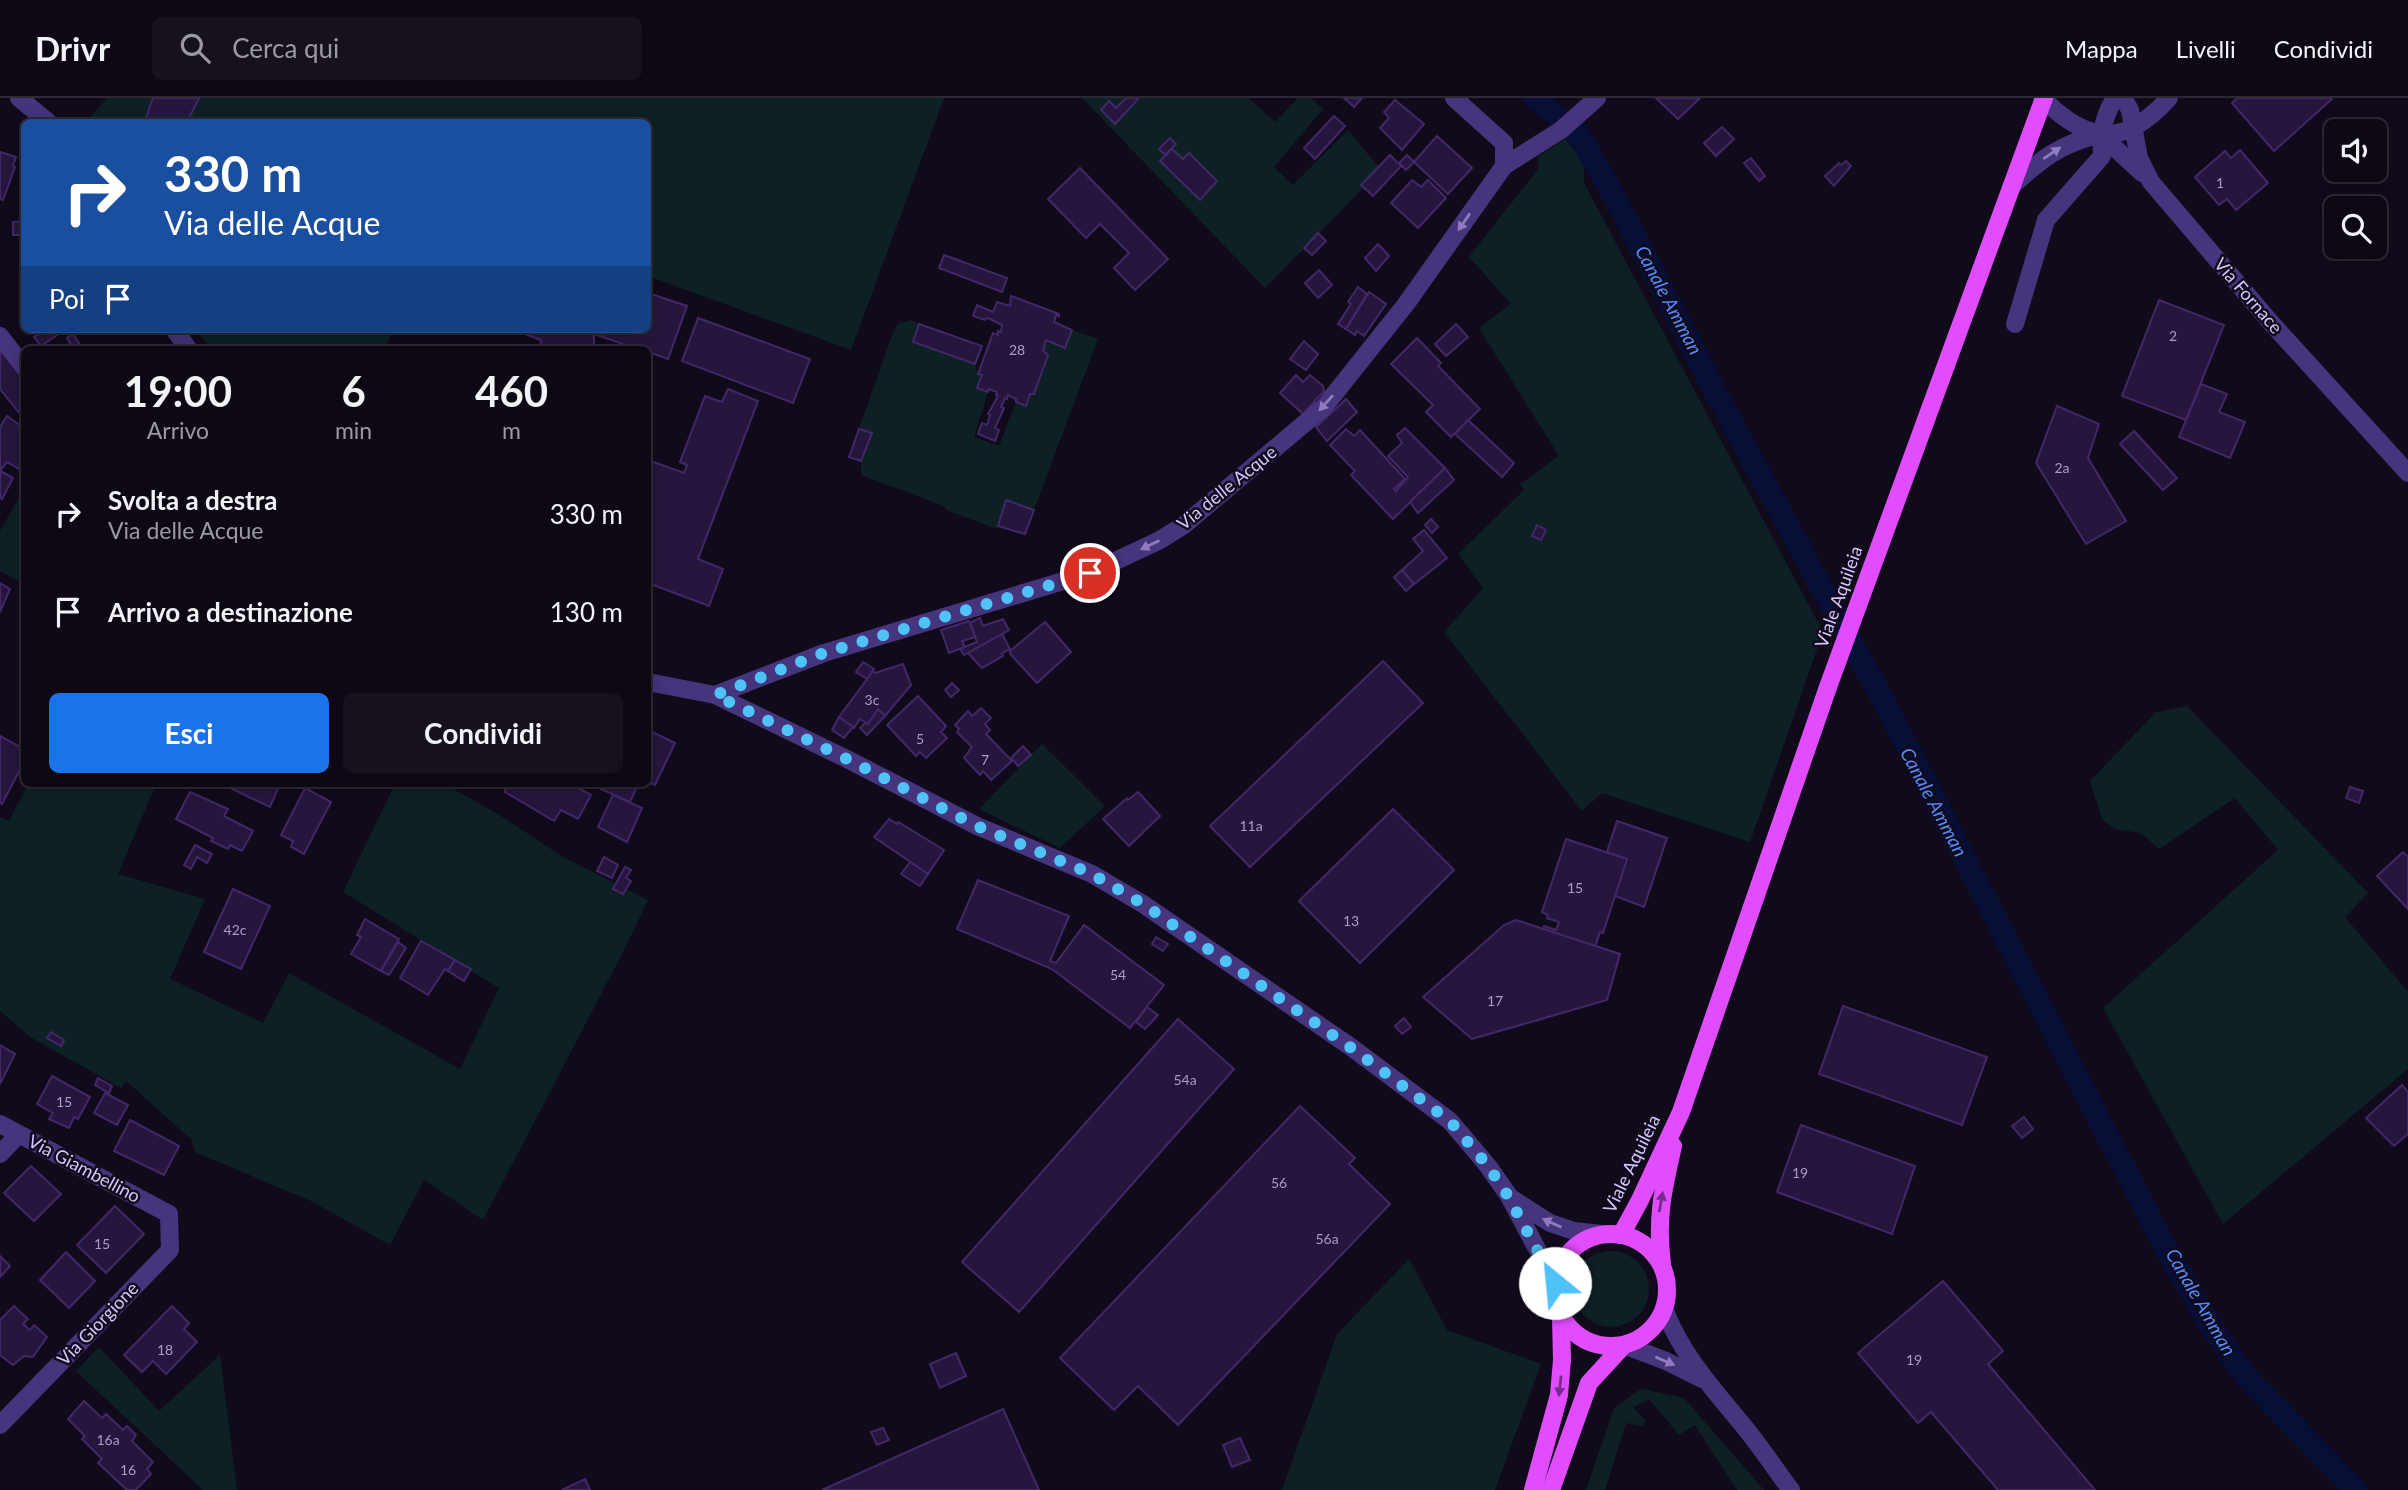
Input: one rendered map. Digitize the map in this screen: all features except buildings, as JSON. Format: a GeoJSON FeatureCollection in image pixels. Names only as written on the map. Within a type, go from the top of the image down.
{"type":"FeatureCollection","features":[{"type":"Feature","properties":{"kind":"main road","name":"Viale Aquileia"},"geometry":{"type":"LineString","coordinates":[[1620,1235],[1640,1200],[1681,1112],[1828,687],[2043,99]]}},
{"type":"Feature","properties":{"kind":"main road","name":"Viale Aquileia"},"geometry":{"type":"LineString","coordinates":[[1664,1308],[1667,1289],[1658,1235],[1660,1208],[1681,1112]]}},
{"type":"Feature","properties":{"kind":"main road","name":"Viale Aquileia"},"geometry":{"type":"LineString","coordinates":[[1555,1283],[1560,1265],[1570,1251],[1584,1240],[1602,1234],[1620,1235],[1639,1241],[1653,1254],[1663,1270]]}},
{"type":"Feature","properties":{"kind":"main road"},"geometry":{"type":"LineString","coordinates":[[1532,1490],[1559,1395],[1561,1318],[1555,1301],[1555,1283]]}},
{"type":"Feature","properties":{"kind":"main road"},"geometry":{"type":"LineString","coordinates":[[1561,1318],[1572,1332],[1587,1342],[1605,1347],[1624,1345],[1641,1338],[1656,1325],[1664,1308]]}},
{"type":"Feature","properties":{"kind":"main road"},"geometry":{"type":"LineString","coordinates":[[1551,1490],[1589,1383],[1624,1345]]}},
{"type":"Feature","properties":{"kind":"street"},"geometry":{"type":"LineString","coordinates":[[19,98],[44,119]]}},
{"type":"Feature","properties":{"kind":"street"},"geometry":{"type":"LineString","coordinates":[[1454,98],[1504,144],[1504,166]]}},
{"type":"Feature","properties":{"kind":"street"},"geometry":{"type":"LineString","coordinates":[[1504,166],[1556,134],[1597,98]]}},
{"type":"Feature","properties":{"kind":"street"},"geometry":{"type":"LineString","coordinates":[[2015,324],[2046,220],[2102,156],[2101,135],[2107,110],[2115,98]]}},
{"type":"Feature","properties":{"kind":"street","name":"Via Fornace"},"geometry":{"type":"LineString","coordinates":[[2123,98],[2130,110],[2139,158],[2151,182],[2273,325],[2408,472]]}},
{"type":"Feature","properties":{"kind":"street"},"geometry":{"type":"LineString","coordinates":[[2011,187],[2036,164],[2062,146],[2133,129],[2169,98]]}},
{"type":"Feature","properties":{"kind":"street"},"geometry":{"type":"LineString","coordinates":[[2043,99],[2059,115],[2079,128],[2101,135],[2151,182]]}},
{"type":"Feature","properties":{"kind":"street"},"geometry":{"type":"LineString","coordinates":[[1504,144],[1556,134]]}},
{"type":"Feature","properties":{"kind":"street","name":"Via delle Acque"},"geometry":{"type":"LineString","coordinates":[[715,695],[824,653],[1090,573],[1160,540],[1184,525],[1324,407],[1406,304],[1504,166]]}},
{"type":"Feature","properties":{"kind":"street"},"geometry":{"type":"LineString","coordinates":[[0,336],[21,363]]}},
{"type":"Feature","properties":{"kind":"street"},"geometry":{"type":"LineString","coordinates":[[651,683],[715,695],[977,826],[1092,874],[1143,904],[1350,1047],[1450,1121],[1488,1166],[1508,1196],[1555,1283]]}},
{"type":"Feature","properties":{"kind":"street","name":"Via Giambellino"},"geometry":{"type":"LineString","coordinates":[[0,1124],[169,1214]]}},
{"type":"Feature","properties":{"kind":"street"},"geometry":{"type":"LineString","coordinates":[[0,1154],[18,1135]]}},
{"type":"Feature","properties":{"kind":"street"},"geometry":{"type":"LineString","coordinates":[[1508,1196],[1550,1223],[1574,1231],[1602,1234]]}},
{"type":"Feature","properties":{"kind":"street","name":"Via Giorgione"},"geometry":{"type":"LineString","coordinates":[[0,1425],[170,1250],[169,1214]]}},
{"type":"Feature","properties":{"kind":"street"},"geometry":{"type":"LineString","coordinates":[[1664,1308],[1671,1328],[1705,1381],[1747,1430],[1791,1490]]}},
{"type":"Feature","properties":{"kind":"street"},"geometry":{"type":"LineString","coordinates":[[1624,1345],[1666,1361],[1705,1381]]}},
{"type":"Feature","properties":{"kind":"green space"},"geometry":{"type":"Polygon","coordinates":[[[107,98],[944,98],[851,350],[651,277],[651,119],[89,119],[107,98]]]}},
{"type":"Feature","properties":{"kind":"green space"},"geometry":{"type":"Polygon","coordinates":[[[1082,98],[1249,98],[1275,122],[1298,98],[1310,98],[1323,109],[1274,167],[1293,185],[1348,130],[1381,170],[1265,288],[1082,98]]]}},
{"type":"Feature","properties":{"kind":"green space"},"geometry":{"type":"Polygon","coordinates":[[[1565,139],[1584,163],[1584,183],[1823,632],[1750,842],[1602,793],[1582,811],[1444,632],[1483,588],[1458,554],[1524,490],[1520,484],[1559,456],[1479,328],[1511,304],[1468,258],[1539,168],[1537,157],[1565,139]]]}},
{"type":"Feature","properties":{"kind":"green space"},"geometry":{"type":"Polygon","coordinates":[[[911,320],[919,324],[913,342],[975,364],[978,374],[982,375],[977,388],[988,392],[974,437],[999,446],[1016,402],[1026,406],[1030,394],[1034,394],[1048,355],[1043,351],[1046,340],[1065,347],[1072,330],[1098,339],[1034,510],[1007,501],[997,529],[861,475],[861,461],[872,433],[859,429],[893,333],[898,324],[911,320]]]}},
{"type":"Feature","properties":{"kind":"green space"},"geometry":{"type":"Polygon","coordinates":[[[198,333],[391,333],[387,346],[208,346],[198,333]]]}},
{"type":"Feature","properties":{"kind":"green space"},"geometry":{"type":"Polygon","coordinates":[[[21,493],[21,582],[0,571],[0,531],[21,493]]]}},
{"type":"Feature","properties":{"kind":"green space"},"geometry":{"type":"Polygon","coordinates":[[[2187,706],[2368,893],[2345,917],[2408,992],[2408,1069],[2223,1224],[2103,1008],[2278,850],[2235,798],[2159,849],[2141,833],[2115,829],[2102,819],[2090,781],[2156,712],[2187,706]]]}},
{"type":"Feature","properties":{"kind":"green space"},"geometry":{"type":"Polygon","coordinates":[[[1042,744],[1105,806],[1060,848],[979,809],[1042,744]]]}},
{"type":"Feature","properties":{"kind":"green space"},"geometry":{"type":"Polygon","coordinates":[[[26,787],[155,787],[118,874],[205,899],[170,979],[263,1023],[289,973],[460,1069],[499,988],[343,892],[394,787],[450,787],[498,814],[563,857],[648,900],[483,1220],[424,1180],[390,1245],[313,1202],[195,1152],[192,1140],[126,1081],[121,1088],[30,1037],[0,1011],[0,817],[9,821],[26,787]]]}},
{"type":"Feature","properties":{"kind":"green space"},"geometry":{"type":"Polygon","coordinates":[[[1604,1251],[1618,1251],[1632,1257],[1643,1268],[1649,1289],[1646,1304],[1638,1316],[1618,1327],[1604,1327],[1590,1321],[1579,1310],[1573,1296],[1573,1282],[1579,1268],[1590,1257],[1604,1251]]]}},
{"type":"Feature","properties":{"kind":"green space"},"geometry":{"type":"Polygon","coordinates":[[[1409,1259],[1447,1330],[1541,1364],[1495,1490],[1282,1490],[1337,1334],[1409,1259]]]}},
{"type":"Feature","properties":{"kind":"green space"},"geometry":{"type":"Polygon","coordinates":[[[99,1347],[159,1411],[220,1355],[237,1490],[203,1490],[76,1371],[99,1347]]]}},
{"type":"Feature","properties":{"kind":"green space"},"geometry":{"type":"Polygon","coordinates":[[[1641,1389],[1684,1398],[1764,1490],[1737,1490],[1695,1425],[1679,1435],[1649,1399],[1633,1407],[1645,1420],[1643,1426],[1626,1423],[1605,1490],[1586,1490],[1614,1408],[1641,1389]]]}},
{"type":"Feature","properties":{"kind":"waterway","name":"Canale Amman"},"geometry":{"type":"LineString","coordinates":[[1535,98],[1578,134],[1606,181],[1718,397],[1883,700],[2168,1253],[2214,1331],[2247,1378],[2356,1490]]}},
{"type":"Feature","properties":{"kind":"route"},"geometry":{"type":"LineString","coordinates":[[1090,573],[824,653],[715,695],[977,826],[1092,874],[1143,904],[1350,1047],[1450,1121],[1488,1166],[1508,1196],[1555,1283]]}}]}
